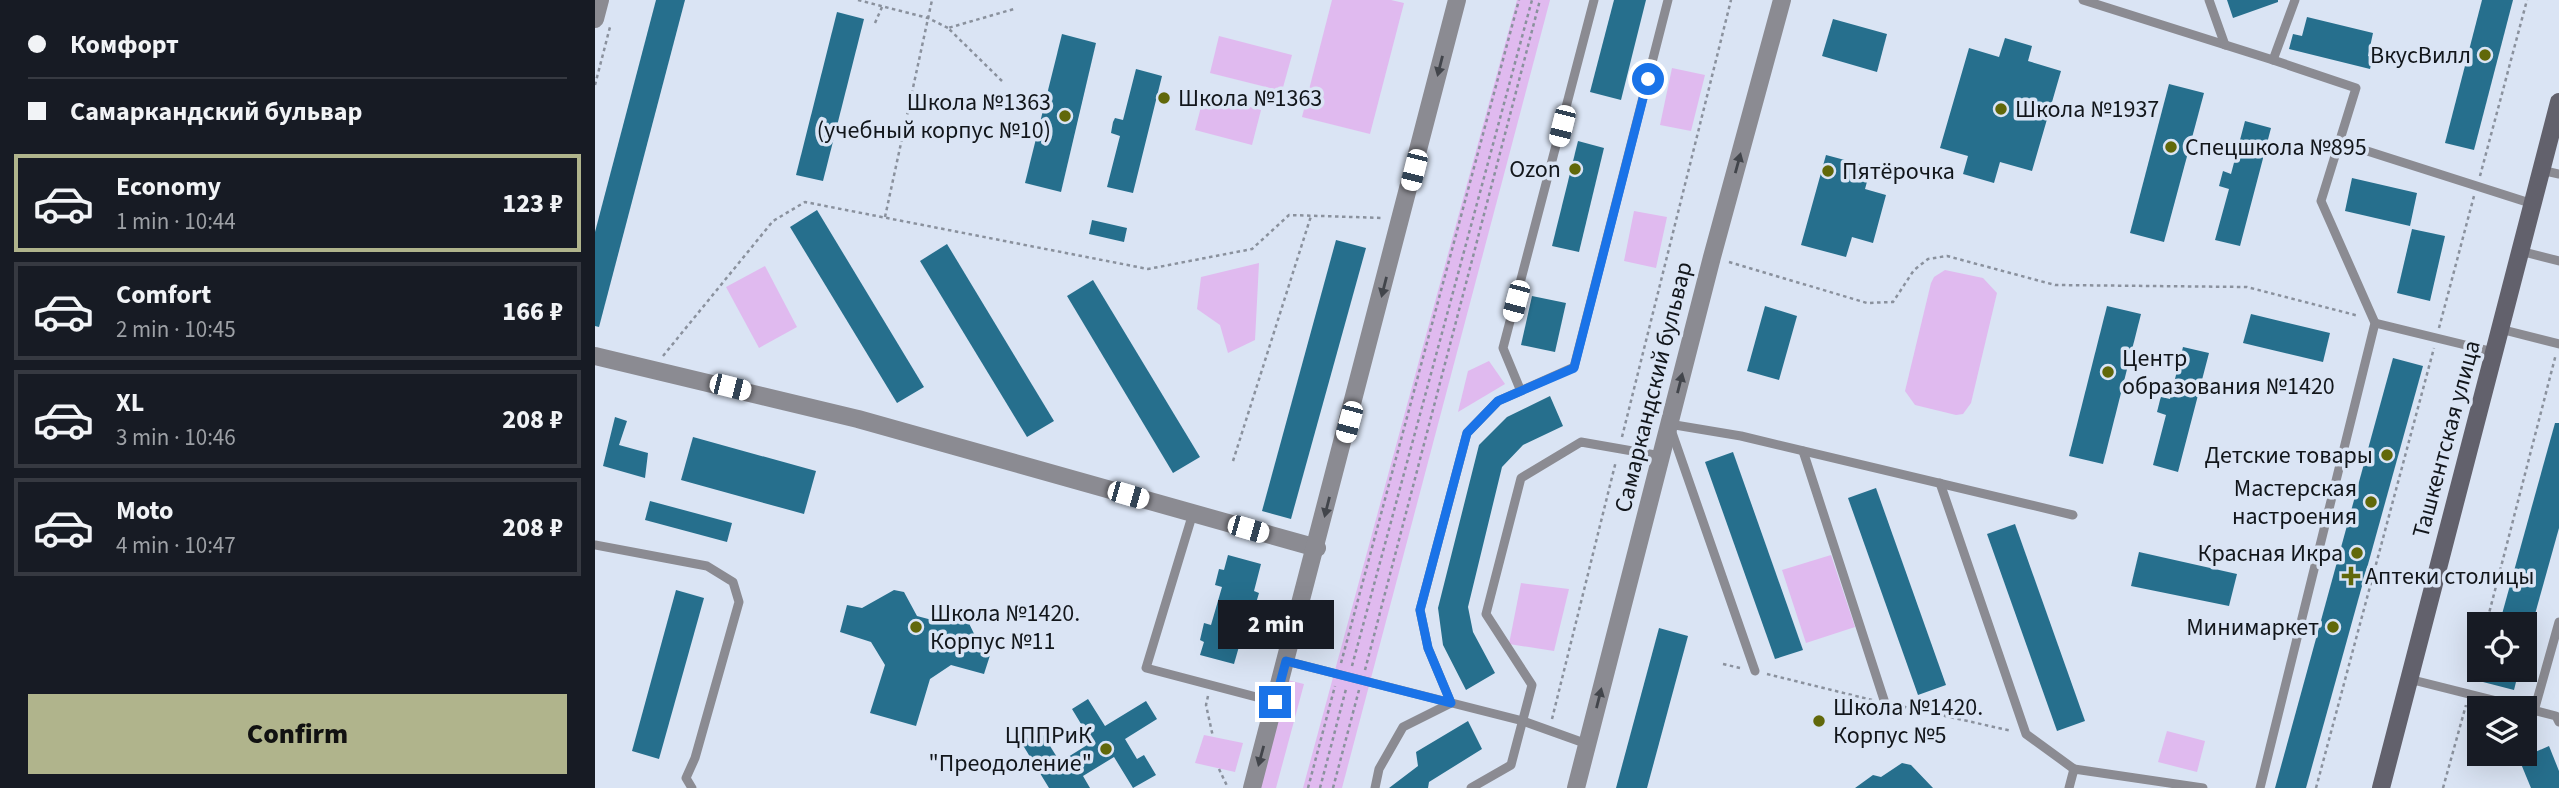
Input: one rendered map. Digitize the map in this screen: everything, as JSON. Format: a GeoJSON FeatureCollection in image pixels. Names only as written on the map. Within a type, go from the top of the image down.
{"type":"FeatureCollection","features":[{"type":"Feature","properties":{"kind":"main road","name":"Ташкентская улица"},"geometry":{"type":"LineString","coordinates":[[2381,788],[2520,251],[2533,204],[2550,172],[2559,102]]}},
{"type":"Feature","properties":{"kind":"street"},"geometry":{"type":"LineString","coordinates":[[600,0],[602,23]]}},
{"type":"Feature","properties":{"kind":"street"},"geometry":{"type":"LineString","coordinates":[[1252,788],[1317,548],[1457,0]]}},
{"type":"Feature","properties":{"kind":"street","name":"Самаркандский бульвар"},"geometry":{"type":"LineString","coordinates":[[1576,788],[1712,257],[1782,0]]}},
{"type":"Feature","properties":{"kind":"street"},"geometry":{"type":"LineString","coordinates":[[595,356],[654,368],[857,419],[1317,548]]}},
{"type":"Feature","properties":{"kind":"lane"},"geometry":{"type":"LineString","coordinates":[[1520,389],[1503,348],[1594,0]]}},
{"type":"Feature","properties":{"kind":"lane"},"geometry":{"type":"LineString","coordinates":[[1451,703],[1428,648],[1420,610],[1467,433],[1498,401],[1520,389],[1574,368],[1668,0]]}},
{"type":"Feature","properties":{"kind":"lane"},"geometry":{"type":"LineString","coordinates":[[2085,0],[2356,88],[2321,201],[2375,323],[2260,788]]}},
{"type":"Feature","properties":{"kind":"lane"},"geometry":{"type":"LineString","coordinates":[[2209,0],[2225,45]]}},
{"type":"Feature","properties":{"kind":"lane"},"geometry":{"type":"LineString","coordinates":[[2273,60],[2295,0]]}},
{"type":"Feature","properties":{"kind":"lane"},"geometry":{"type":"LineString","coordinates":[[2339,142],[2533,204]]}},
{"type":"Feature","properties":{"kind":"lane"},"geometry":{"type":"LineString","coordinates":[[2520,251],[2559,261]]}},
{"type":"Feature","properties":{"kind":"lane"},"geometry":{"type":"LineString","coordinates":[[2375,323],[2494,352]]}},
{"type":"Feature","properties":{"kind":"lane"},"geometry":{"type":"LineString","coordinates":[[2500,329],[2559,344]]}},
{"type":"Feature","properties":{"kind":"lane"},"geometry":{"type":"LineString","coordinates":[[1669,424],[1803,450],[2073,515]]}},
{"type":"Feature","properties":{"kind":"lane"},"geometry":{"type":"LineString","coordinates":[[1669,424],[1755,671]]}},
{"type":"Feature","properties":{"kind":"lane"},"geometry":{"type":"LineString","coordinates":[[1471,788],[1511,765],[1532,685],[1486,614],[1521,478],[1581,442],[1661,456]]}},
{"type":"Feature","properties":{"kind":"lane"},"geometry":{"type":"LineString","coordinates":[[1803,450],[1885,703]]}},
{"type":"Feature","properties":{"kind":"lane"},"geometry":{"type":"LineString","coordinates":[[1940,483],[2026,734],[2074,769],[2203,788]]}},
{"type":"Feature","properties":{"kind":"lane"},"geometry":{"type":"LineString","coordinates":[[1193,513],[1146,668],[1275,702]]}},
{"type":"Feature","properties":{"kind":"lane"},"geometry":{"type":"LineString","coordinates":[[595,545],[707,566],[733,582],[739,602],[695,758],[686,778],[691,788]]}},
{"type":"Feature","properties":{"kind":"lane"},"geometry":{"type":"LineString","coordinates":[[2537,699],[2559,622]]}},
{"type":"Feature","properties":{"kind":"lane"},"geometry":{"type":"LineString","coordinates":[[1286,661],[1339,672],[1523,721],[1587,744]]}},
{"type":"Feature","properties":{"kind":"lane"},"geometry":{"type":"LineString","coordinates":[[2409,678],[2477,696]]}},
{"type":"Feature","properties":{"kind":"lane"},"geometry":{"type":"LineString","coordinates":[[1375,788],[1379,769],[1403,727],[1451,703]]}},
{"type":"Feature","properties":{"kind":"lane"},"geometry":{"type":"LineString","coordinates":[[2537,711],[2556,716],[2559,722]]}},
{"type":"Feature","properties":{"kind":"lane"},"geometry":{"type":"LineString","coordinates":[[2069,788],[2074,769]]}},
{"type":"Feature","properties":{"kind":"path"},"geometry":{"type":"LineString","coordinates":[[858,0],[928,18],[948,28],[1002,81]]}},
{"type":"Feature","properties":{"kind":"path"},"geometry":{"type":"LineString","coordinates":[[932,0],[885,217],[928,18],[932,0]]}},
{"type":"Feature","properties":{"kind":"path"},"geometry":{"type":"LineString","coordinates":[[1308,788],[1519,0]]}},
{"type":"Feature","properties":{"kind":"path"},"geometry":{"type":"LineString","coordinates":[[1320,788],[1531,0]]}},
{"type":"Feature","properties":{"kind":"path"},"geometry":{"type":"LineString","coordinates":[[1333,788],[1541,0]]}},
{"type":"Feature","properties":{"kind":"path"},"geometry":{"type":"LineString","coordinates":[[1550,729],[1731,0]]}},
{"type":"Feature","properties":{"kind":"path"},"geometry":{"type":"LineString","coordinates":[[2316,788],[2526,0]]}},
{"type":"Feature","properties":{"kind":"path"},"geometry":{"type":"LineString","coordinates":[[875,23],[883,6]]}},
{"type":"Feature","properties":{"kind":"path"},"geometry":{"type":"LineString","coordinates":[[948,28],[1014,9]]}},
{"type":"Feature","properties":{"kind":"path"},"geometry":{"type":"LineString","coordinates":[[595,82],[602,23]]}},
{"type":"Feature","properties":{"kind":"path"},"geometry":{"type":"LineString","coordinates":[[654,368],[689,320],[773,221],[805,202],[1148,270],[1252,249],[1289,215],[1401,219]]}},
{"type":"Feature","properties":{"kind":"path"},"geometry":{"type":"LineString","coordinates":[[1233,461],[1311,216]]}},
{"type":"Feature","properties":{"kind":"path"},"geometry":{"type":"LineString","coordinates":[[1712,257],[1867,303],[1893,302],[1928,259],[1947,257],[2055,285],[2247,286],[2354,314],[2375,323]]}},
{"type":"Feature","properties":{"kind":"path"},"geometry":{"type":"LineString","coordinates":[[2489,612],[2559,344]]}},
{"type":"Feature","properties":{"kind":"path"},"geometry":{"type":"LineString","coordinates":[[2443,788],[2472,682]]}},
{"type":"Feature","properties":{"kind":"path"},"geometry":{"type":"LineString","coordinates":[[1211,686],[1206,705],[1213,737]]}},
{"type":"Feature","properties":{"kind":"path"},"geometry":{"type":"LineString","coordinates":[[1219,769],[1228,788]]}},
{"type":"Feature","properties":{"kind":"shaded area"},"geometry":{"type":"Polygon","coordinates":[[[1332,0],[1391,0],[1404,3],[1370,134],[1302,117],[1332,0]]]}},
{"type":"Feature","properties":{"kind":"shaded area"},"geometry":{"type":"Polygon","coordinates":[[[1517,0],[1550,0],[1342,788],[1303,788],[1517,0]]]}},
{"type":"Feature","properties":{"kind":"shaded area"},"geometry":{"type":"Polygon","coordinates":[[[1219,36],[1292,55],[1282,91],[1210,73],[1219,36]]]}},
{"type":"Feature","properties":{"kind":"shaded area"},"geometry":{"type":"Polygon","coordinates":[[[1672,68],[1705,75],[1691,131],[1660,125],[1672,68]]]}},
{"type":"Feature","properties":{"kind":"shaded area"},"geometry":{"type":"Polygon","coordinates":[[[1204,95],[1261,110],[1252,145],[1195,130],[1204,95]]]}},
{"type":"Feature","properties":{"kind":"shaded area"},"geometry":{"type":"Polygon","coordinates":[[[1634,211],[1667,217],[1656,268],[1624,261],[1634,211]]]}},
{"type":"Feature","properties":{"kind":"shaded area"},"geometry":{"type":"Polygon","coordinates":[[[1259,263],[1255,340],[1228,353],[1220,325],[1197,309],[1201,277],[1259,263]]]}},
{"type":"Feature","properties":{"kind":"shaded area"},"geometry":{"type":"Polygon","coordinates":[[[765,266],[797,327],[759,348],[726,287],[765,266]]]}},
{"type":"Feature","properties":{"kind":"shaded area"},"geometry":{"type":"Polygon","coordinates":[[[1945,270],[1983,278],[1997,293],[1971,403],[1963,414],[1956,415],[1915,405],[1905,391],[1931,283],[1934,277],[1945,270]]]}},
{"type":"Feature","properties":{"kind":"shaded area"},"geometry":{"type":"Polygon","coordinates":[[[1489,361],[1505,384],[1458,412],[1468,371],[1489,361]]]}},
{"type":"Feature","properties":{"kind":"shaded area"},"geometry":{"type":"Polygon","coordinates":[[[1831,555],[1855,627],[1806,643],[1782,570],[1831,555]]]}},
{"type":"Feature","properties":{"kind":"shaded area"},"geometry":{"type":"Polygon","coordinates":[[[1521,583],[1569,589],[1554,651],[1509,644],[1521,583]]]}},
{"type":"Feature","properties":{"kind":"shaded area"},"geometry":{"type":"Polygon","coordinates":[[[1283,679],[1304,684],[1276,788],[1257,788],[1283,679]]]}},
{"type":"Feature","properties":{"kind":"shaded area"},"geometry":{"type":"Polygon","coordinates":[[[2167,731],[2205,741],[2197,772],[2158,762],[2167,731]]]}},
{"type":"Feature","properties":{"kind":"shaded area"},"geometry":{"type":"Polygon","coordinates":[[[1204,735],[1243,743],[1235,772],[1195,763],[1204,735]]]}},
{"type":"Feature","properties":{"kind":"building"},"geometry":{"type":"Polygon","coordinates":[[[656,0],[685,0],[599,327],[595,326],[595,232],[656,0]]]}},
{"type":"Feature","properties":{"kind":"building"},"geometry":{"type":"Polygon","coordinates":[[[1614,0],[1646,0],[1621,100],[1590,92],[1614,0]]]}},
{"type":"Feature","properties":{"kind":"building"},"geometry":{"type":"Polygon","coordinates":[[[2227,0],[2278,0],[2278,2],[2233,18],[2227,0]]]}},
{"type":"Feature","properties":{"kind":"building"},"geometry":{"type":"Polygon","coordinates":[[[2482,0],[2513,0],[2474,150],[2445,143],[2482,0]]]}},
{"type":"Feature","properties":{"kind":"building"},"geometry":{"type":"Polygon","coordinates":[[[837,12],[864,19],[823,181],[796,175],[837,12]]]}},
{"type":"Feature","properties":{"kind":"building"},"geometry":{"type":"Polygon","coordinates":[[[2307,17],[2373,33],[2368,56],[2373,57],[2370,69],[2289,49],[2293,34],[2302,36],[2307,17]]]}},
{"type":"Feature","properties":{"kind":"building"},"geometry":{"type":"Polygon","coordinates":[[[1833,19],[1887,34],[1877,72],[1822,56],[1833,19]]]}},
{"type":"Feature","properties":{"kind":"building"},"geometry":{"type":"Polygon","coordinates":[[[1062,34],[1096,43],[1061,192],[1025,183],[1062,34]]]}},
{"type":"Feature","properties":{"kind":"building","name":"Школа №1937"},"geometry":{"type":"Polygon","coordinates":[[[2005,38],[2032,46],[2028,61],[2061,71],[2032,171],[2000,162],[1994,183],[1963,174],[1968,156],[1940,148],[1969,48],[1999,57],[2005,38]]]}},
{"type":"Feature","properties":{"kind":"building"},"geometry":{"type":"Polygon","coordinates":[[[1136,69],[1162,76],[1133,193],[1107,187],[1120,136],[1111,133],[1113,122],[1115,118],[1123,120],[1136,69]]]}},
{"type":"Feature","properties":{"kind":"building"},"geometry":{"type":"Polygon","coordinates":[[[2169,84],[2204,93],[2164,242],[2130,233],[2169,84]]]}},
{"type":"Feature","properties":{"kind":"building"},"geometry":{"type":"Polygon","coordinates":[[[2245,121],[2271,128],[2240,246],[2215,240],[2229,189],[2219,186],[2223,171],[2231,174],[2245,121]]]}},
{"type":"Feature","properties":{"kind":"building"},"geometry":{"type":"Polygon","coordinates":[[[1578,141],[1604,148],[1579,252],[1552,246],[1578,141]]]}},
{"type":"Feature","properties":{"kind":"building"},"geometry":{"type":"Polygon","coordinates":[[[1826,155],[1871,167],[1865,189],[1886,195],[1873,243],[1852,237],[1846,257],[1801,245],[1826,155]]]}},
{"type":"Feature","properties":{"kind":"building"},"geometry":{"type":"Polygon","coordinates":[[[2352,178],[2417,193],[2410,226],[2345,211],[2352,178]]]}},
{"type":"Feature","properties":{"kind":"building"},"geometry":{"type":"Polygon","coordinates":[[[817,210],[924,387],[897,403],[790,227],[817,210]]]}},
{"type":"Feature","properties":{"kind":"building"},"geometry":{"type":"Polygon","coordinates":[[[1092,220],[1127,228],[1124,242],[1089,234],[1092,220]]]}},
{"type":"Feature","properties":{"kind":"building"},"geometry":{"type":"Polygon","coordinates":[[[2412,229],[2445,236],[2430,301],[2397,293],[2412,229]]]}},
{"type":"Feature","properties":{"kind":"building"},"geometry":{"type":"Polygon","coordinates":[[[1336,240],[1366,248],[1291,519],[1262,511],[1336,240]]]}},
{"type":"Feature","properties":{"kind":"building"},"geometry":{"type":"Polygon","coordinates":[[[947,244],[1054,421],[1027,437],[920,261],[947,244]]]}},
{"type":"Feature","properties":{"kind":"building"},"geometry":{"type":"Polygon","coordinates":[[[1093,280],[1200,457],[1173,473],[1067,296],[1093,280]]]}},
{"type":"Feature","properties":{"kind":"building"},"geometry":{"type":"Polygon","coordinates":[[[1532,296],[1566,303],[1555,352],[1521,345],[1532,296]]]}},
{"type":"Feature","properties":{"kind":"building"},"geometry":{"type":"Polygon","coordinates":[[[1765,306],[1797,316],[1779,380],[1747,371],[1765,306]]]}},
{"type":"Feature","properties":{"kind":"building"},"geometry":{"type":"Polygon","coordinates":[[[2107,306],[2141,314],[2103,464],[2069,456],[2107,306]]]}},
{"type":"Feature","properties":{"kind":"building"},"geometry":{"type":"Polygon","coordinates":[[[2251,314],[2330,333],[2323,362],[2243,343],[2251,314]]]}},
{"type":"Feature","properties":{"kind":"building"},"geometry":{"type":"Polygon","coordinates":[[[2183,347],[2209,353],[2178,472],[2153,465],[2166,415],[2157,412],[2160,400],[2161,397],[2170,399],[2183,347]]]}},
{"type":"Feature","properties":{"kind":"building"},"geometry":{"type":"Polygon","coordinates":[[[2393,358],[2423,366],[2306,788],[2275,788],[2393,358]]]}},
{"type":"Feature","properties":{"kind":"building"},"geometry":{"type":"Polygon","coordinates":[[[1550,396],[1563,426],[1523,445],[1502,467],[1468,607],[1473,632],[1495,673],[1466,690],[1443,645],[1438,608],[1479,445],[1507,417],[1550,396]]]}},
{"type":"Feature","properties":{"kind":"building"},"geometry":{"type":"Polygon","coordinates":[[[615,417],[627,421],[619,445],[648,453],[645,478],[603,466],[615,417]]]}},
{"type":"Feature","properties":{"kind":"building"},"geometry":{"type":"Polygon","coordinates":[[[2555,423],[2559,423],[2559,528],[2536,612],[2503,612],[2555,423]]]}},
{"type":"Feature","properties":{"kind":"building"},"geometry":{"type":"Polygon","coordinates":[[[693,437],[816,471],[804,514],[681,480],[693,437]]]}},
{"type":"Feature","properties":{"kind":"building"},"geometry":{"type":"Polygon","coordinates":[[[1733,452],[1803,650],[1775,659],[1705,462],[1733,452]]]}},
{"type":"Feature","properties":{"kind":"building"},"geometry":{"type":"Polygon","coordinates":[[[1876,488],[1946,685],[1918,695],[1848,498],[1876,488]]]}},
{"type":"Feature","properties":{"kind":"building"},"geometry":{"type":"Polygon","coordinates":[[[650,501],[732,523],[727,542],[645,520],[650,501]]]}},
{"type":"Feature","properties":{"kind":"building"},"geometry":{"type":"Polygon","coordinates":[[[2015,524],[2085,721],[2057,731],[1987,534],[2015,524]]]}},
{"type":"Feature","properties":{"kind":"building"},"geometry":{"type":"Polygon","coordinates":[[[2139,552],[2237,574],[2229,606],[2131,586],[2139,552]]]}},
{"type":"Feature","properties":{"kind":"building"},"geometry":{"type":"Polygon","coordinates":[[[1228,555],[1261,564],[1254,591],[1259,593],[1246,637],[1242,636],[1234,664],[1200,655],[1204,642],[1200,640],[1204,623],[1211,625],[1222,587],[1215,585],[1219,569],[1224,570],[1228,555]]]}},
{"type":"Feature","properties":{"kind":"building"},"geometry":{"type":"Polygon","coordinates":[[[676,590],[704,598],[659,759],[632,751],[676,590]]]}},
{"type":"Feature","properties":{"kind":"building"},"geometry":{"type":"Polygon","coordinates":[[[894,590],[904,592],[917,616],[932,620],[950,608],[963,611],[979,644],[993,646],[984,674],[951,665],[930,679],[916,726],[870,713],[885,665],[871,642],[840,632],[847,605],[862,608],[894,590]]]}},
{"type":"Feature","properties":{"kind":"building"},"geometry":{"type":"Polygon","coordinates":[[[1659,628],[1688,636],[1647,788],[1616,788],[1659,628]]]}},
{"type":"Feature","properties":{"kind":"building"},"geometry":{"type":"Polygon","coordinates":[[[2483,682],[2516,682],[2514,690],[2483,682]]]}},
{"type":"Feature","properties":{"kind":"building","name":"ЦППРиК \"Преодоление\""},"geometry":{"type":"Polygon","coordinates":[[[1088,699],[1105,726],[1146,701],[1157,719],[1125,739],[1137,759],[1144,755],[1156,775],[1133,788],[1114,757],[1083,776],[1090,788],[1049,788],[1021,742],[1040,730],[1060,762],[1092,742],[1072,709],[1088,699]]]}},
{"type":"Feature","properties":{"kind":"building"},"geometry":{"type":"Polygon","coordinates":[[[1468,721],[1482,749],[1429,782],[1428,788],[1389,788],[1418,766],[1416,752],[1468,721]]]}},
{"type":"Feature","properties":{"kind":"building"},"geometry":{"type":"Polygon","coordinates":[[[2549,746],[2559,771],[2559,788],[2531,788],[2522,766],[2537,766],[2537,751],[2549,746]]]}},
{"type":"Feature","properties":{"kind":"building"},"geometry":{"type":"Polygon","coordinates":[[[1902,763],[1911,765],[1933,788],[1855,788],[1873,775],[1881,777],[1902,763]]]}},
{"type":"Feature","properties":{"kind":"place","name":"ВкусВилл"},"geometry":{"type":"Point","coordinates":[2485,55]}},
{"type":"Feature","properties":{"kind":"place","name":"Школа №1363"},"geometry":{"type":"Point","coordinates":[1164,98]}},
{"type":"Feature","properties":{"kind":"place","name":"Школа №1937"},"geometry":{"type":"Point","coordinates":[2001,109]}},
{"type":"Feature","properties":{"kind":"place","name":"Школа №1363 (учебный корпус №10)"},"geometry":{"type":"Point","coordinates":[1065,116]}},
{"type":"Feature","properties":{"kind":"place","name":"Спецшкола №895"},"geometry":{"type":"Point","coordinates":[2171,147]}},
{"type":"Feature","properties":{"kind":"place","name":"Ozon"},"geometry":{"type":"Point","coordinates":[1575,169]}},
{"type":"Feature","properties":{"kind":"place","name":"Пятёрочка"},"geometry":{"type":"Point","coordinates":[1828,171]}},
{"type":"Feature","properties":{"kind":"place","name":"Центр образования №1420"},"geometry":{"type":"Point","coordinates":[2108,372]}},
{"type":"Feature","properties":{"kind":"place","name":"Детские товары"},"geometry":{"type":"Point","coordinates":[2387,455]}},
{"type":"Feature","properties":{"kind":"place","name":"Мастерская настроения"},"geometry":{"type":"Point","coordinates":[2371,502]}},
{"type":"Feature","properties":{"kind":"place","name":"Красная Икра"},"geometry":{"type":"Point","coordinates":[2357,553]}},
{"type":"Feature","properties":{"kind":"place","name":"Аптеки столицы"},"geometry":{"type":"Point","coordinates":[2351,576]}},
{"type":"Feature","properties":{"kind":"place","name":"Школа №1420. Корпус №11"},"geometry":{"type":"Point","coordinates":[916,627]}},
{"type":"Feature","properties":{"kind":"place","name":"Минимаркет"},"geometry":{"type":"Point","coordinates":[2333,627]}},
{"type":"Feature","properties":{"kind":"place","name":"Школа №1420. Корпус №5"},"geometry":{"type":"Point","coordinates":[1819,721]}},
{"type":"Feature","properties":{"kind":"place","name":"ЦППРиК \"Преодоление\""},"geometry":{"type":"Point","coordinates":[1106,749]}},
{"type":"Feature","properties":{"kind":"route"},"geometry":{"type":"LineString","coordinates":[[1275,702],[1286,661],[1350,675],[1451,703],[1428,648],[1420,610],[1467,433],[1498,401],[1520,389],[1574,368],[1648,79]]}}]}
